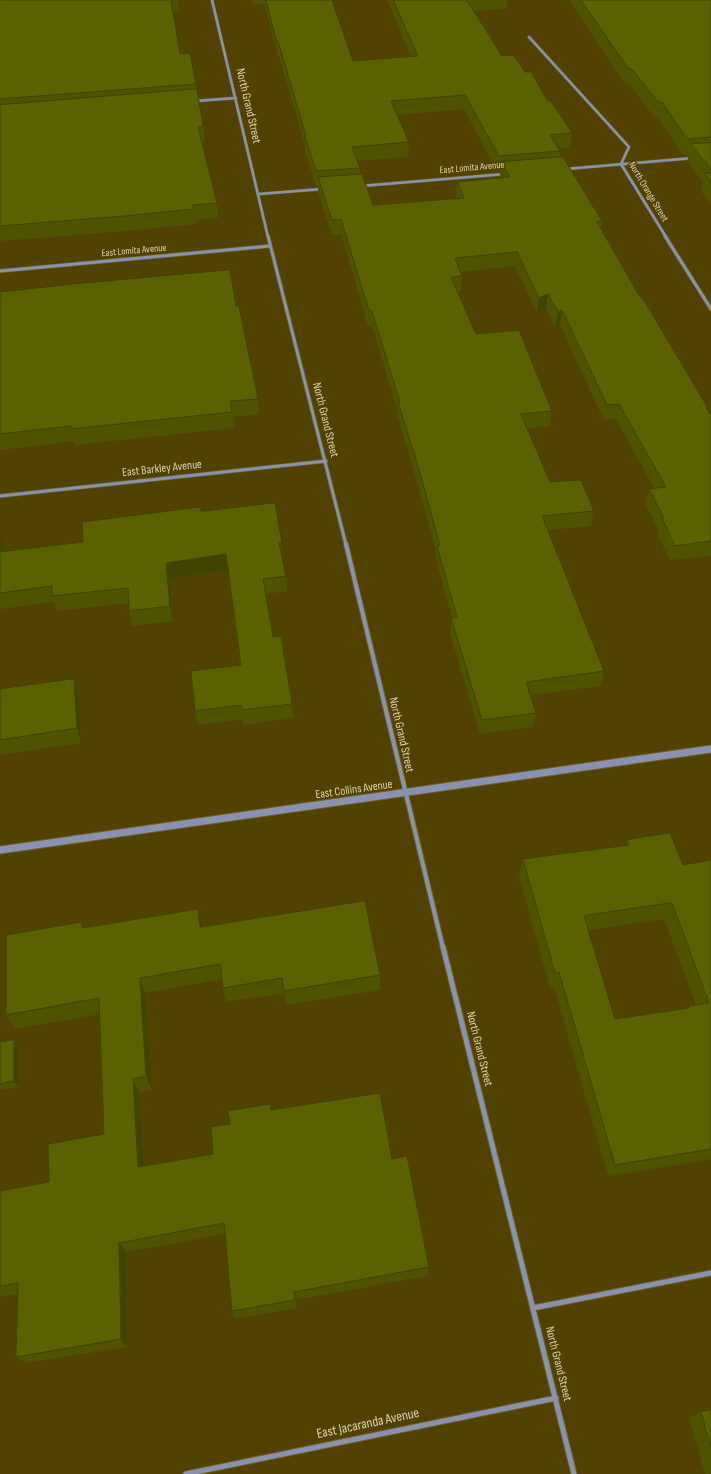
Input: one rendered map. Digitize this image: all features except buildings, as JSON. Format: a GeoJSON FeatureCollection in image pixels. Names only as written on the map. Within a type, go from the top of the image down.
{"type":"FeatureCollection","features":[{"type":"Feature","properties":{"kind":"street","name":"North Grand Street"},"geometry":{"type":"LineString","coordinates":[[212,0],[259,194],[270,246],[326,461],[405,794],[534,1308],[574,1474]]}},
{"type":"Feature","properties":{"kind":"street","name":"North Orange Street"},"geometry":{"type":"LineString","coordinates":[[529,37],[629,147],[621,164],[711,310]]}},
{"type":"Feature","properties":{"kind":"street"},"geometry":{"type":"LineString","coordinates":[[189,102],[236,98]]}},
{"type":"Feature","properties":{"kind":"street"},"geometry":{"type":"LineString","coordinates":[[558,169],[696,157]]}},
{"type":"Feature","properties":{"kind":"street","name":"East Lomita Avenue"},"geometry":{"type":"LineString","coordinates":[[354,186],[511,173]]}},
{"type":"Feature","properties":{"kind":"street"},"geometry":{"type":"LineString","coordinates":[[259,194],[330,188]]}},
{"type":"Feature","properties":{"kind":"street","name":"East Lomita Avenue"},"geometry":{"type":"LineString","coordinates":[[0,271],[270,246]]}},
{"type":"Feature","properties":{"kind":"street","name":"East Barkley Avenue"},"geometry":{"type":"LineString","coordinates":[[0,496],[326,461]]}},
{"type":"Feature","properties":{"kind":"street","name":"East Collins Avenue"},"geometry":{"type":"LineString","coordinates":[[0,850],[405,794],[711,749]]}},
{"type":"Feature","properties":{"kind":"street"},"geometry":{"type":"LineString","coordinates":[[534,1308],[711,1273]]}},
{"type":"Feature","properties":{"kind":"street","name":"East Jacaranda Avenue"},"geometry":{"type":"LineString","coordinates":[[186,1474],[556,1398]]}}]}
